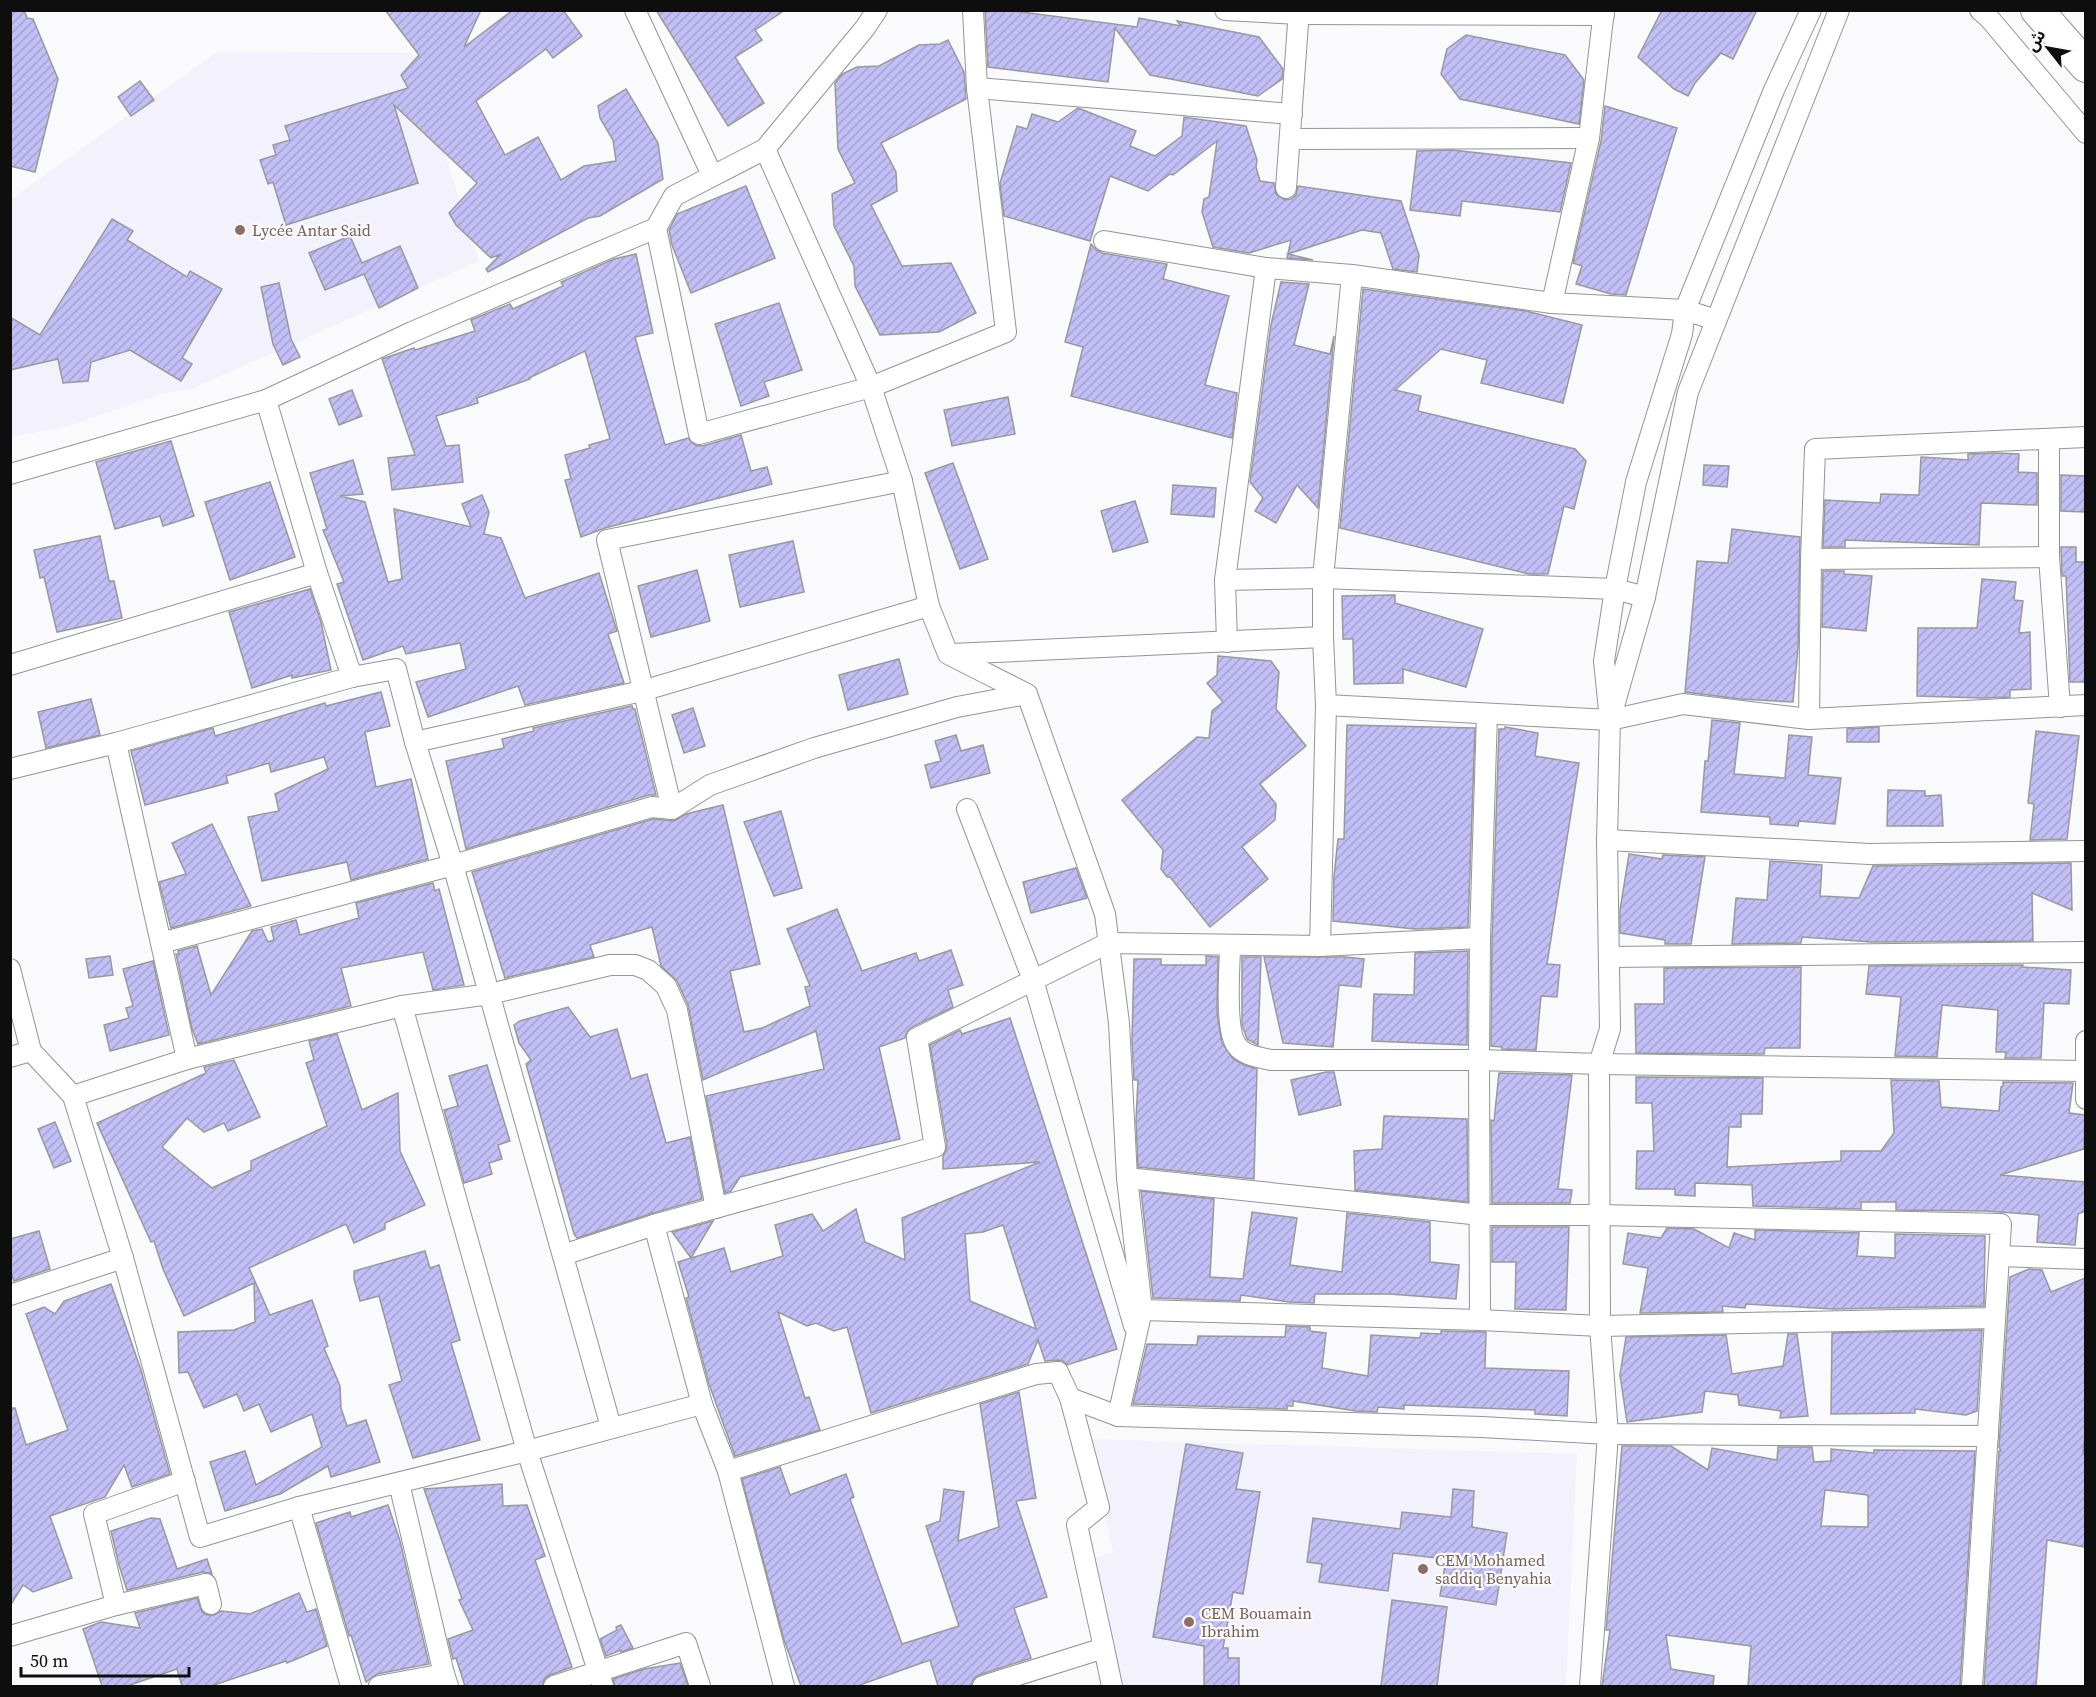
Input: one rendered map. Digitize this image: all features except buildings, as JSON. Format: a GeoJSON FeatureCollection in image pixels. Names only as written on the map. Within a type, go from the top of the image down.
{"type":"FeatureCollection","features":[{"type":"Feature","properties":{"kind":"main road"},"geometry":{"type":"LineString","coordinates":[[2037,10],[2085,66]]}},
{"type":"Feature","properties":{"kind":"street"},"geometry":{"type":"LineString","coordinates":[[635,10],[712,175]]}},
{"type":"Feature","properties":{"kind":"street"},"geometry":{"type":"LineString","coordinates":[[10,474],[266,400],[412,332],[656,228],[674,196],[765,149],[865,28],[877,10]]}},
{"type":"Feature","properties":{"kind":"street"},"geometry":{"type":"LineString","coordinates":[[656,228],[699,434],[871,387],[1006,332],[977,88],[974,10]]}},
{"type":"Feature","properties":{"kind":"street"},"geometry":{"type":"LineString","coordinates":[[1225,10],[1604,13],[1589,138],[1552,303]]}},
{"type":"Feature","properties":{"kind":"street"},"geometry":{"type":"LineString","coordinates":[[1590,1686],[1608,1434],[1600,1326],[1599,1064],[1610,1029],[1607,840],[1610,720],[1604,661],[1615,589],[1636,483],[1682,334],[1685,310],[1774,90],[1811,10]]}},
{"type":"Feature","properties":{"kind":"street"},"geometry":{"type":"LineString","coordinates":[[1610,720],[1645,597],[1688,392],[1839,10]]}},
{"type":"Feature","properties":{"kind":"street"},"geometry":{"type":"LineString","coordinates":[[1980,10],[2085,133]]}},
{"type":"Feature","properties":{"kind":"street"},"geometry":{"type":"LineString","coordinates":[[1286,188],[1299,12]]}},
{"type":"Feature","properties":{"kind":"street"},"geometry":{"type":"LineString","coordinates":[[977,88],[1292,114]]}},
{"type":"Feature","properties":{"kind":"street"},"geometry":{"type":"LineString","coordinates":[[1290,139],[1589,138]]}},
{"type":"Feature","properties":{"kind":"street"},"geometry":{"type":"LineString","coordinates":[[765,149],[871,387],[902,481],[928,606],[948,654],[1027,694],[1105,914],[1119,1023],[1126,1178],[1142,1310],[1118,1416]]}},
{"type":"Feature","properties":{"kind":"street"},"geometry":{"type":"LineString","coordinates":[[1104,241],[1266,268],[1352,274],[1552,303],[1685,310],[1716,320]]}},
{"type":"Feature","properties":{"kind":"street"},"geometry":{"type":"LineString","coordinates":[[1227,642],[1225,580],[1266,268]]}},
{"type":"Feature","properties":{"kind":"street"},"geometry":{"type":"LineString","coordinates":[[1320,946],[1326,705],[1323,578],[1352,274]]}},
{"type":"Feature","properties":{"kind":"street"},"geometry":{"type":"LineString","coordinates":[[266,400],[317,573],[352,677]]}},
{"type":"Feature","properties":{"kind":"street"},"geometry":{"type":"LineString","coordinates":[[1809,718],[1815,449],[2085,438]]}},
{"type":"Feature","properties":{"kind":"street"},"geometry":{"type":"LineString","coordinates":[[2049,440],[2049,557],[2060,707]]}},
{"type":"Feature","properties":{"kind":"street"},"geometry":{"type":"LineString","coordinates":[[672,809],[607,540],[902,481]]}},
{"type":"Feature","properties":{"kind":"street"},"geometry":{"type":"LineString","coordinates":[[1811,559],[2049,557]]}},
{"type":"Feature","properties":{"kind":"street"},"geometry":{"type":"LineString","coordinates":[[10,665],[317,573]]}},
{"type":"Feature","properties":{"kind":"street"},"geometry":{"type":"LineString","coordinates":[[1225,580],[1323,578],[1615,589],[1645,597]]}},
{"type":"Feature","properties":{"kind":"street"},"geometry":{"type":"LineString","coordinates":[[414,742],[642,691],[928,606]]}},
{"type":"Feature","properties":{"kind":"street"},"geometry":{"type":"LineString","coordinates":[[948,654],[1323,638]]}},
{"type":"Feature","properties":{"kind":"street"},"geometry":{"type":"LineString","coordinates":[[10,769],[116,743],[352,677],[396,669],[414,742],[453,865],[611,1427]]}},
{"type":"Feature","properties":{"kind":"street"},"geometry":{"type":"LineString","coordinates":[[161,943],[453,865],[652,807],[672,809],[710,785],[814,748],[957,707],[1027,694]]}},
{"type":"Feature","properties":{"kind":"street"},"geometry":{"type":"LineString","coordinates":[[1326,705],[1610,720],[1683,704],[1809,718],[2085,705]]}},
{"type":"Feature","properties":{"kind":"street"},"geometry":{"type":"LineString","coordinates":[[1480,1320],[1480,938],[1487,714]]}},
{"type":"Feature","properties":{"kind":"street"},"geometry":{"type":"LineString","coordinates":[[116,743],[187,1059]]}},
{"type":"Feature","properties":{"kind":"street"},"geometry":{"type":"LineString","coordinates":[[967,809],[1033,980],[1137,1334]]}},
{"type":"Feature","properties":{"kind":"street"},"geometry":{"type":"LineString","coordinates":[[1607,840],[1869,854],[2085,851]]}},
{"type":"Feature","properties":{"kind":"street"},"geometry":{"type":"LineString","coordinates":[[563,1255],[654,1225],[935,1147],[917,1038],[1108,943],[1320,946],[1480,938]]}},
{"type":"Feature","properties":{"kind":"street"},"geometry":{"type":"LineString","coordinates":[[1230,945],[1229,1023],[1236,1045],[1249,1055],[1271,1060],[1479,1060],[1599,1064],[2085,1071]]}},
{"type":"Feature","properties":{"kind":"street"},"geometry":{"type":"LineString","coordinates":[[1610,957],[2085,952]]}},
{"type":"Feature","properties":{"kind":"street"},"geometry":{"type":"LineString","coordinates":[[73,1096],[187,1059],[402,1006],[490,994],[610,965],[635,965],[648,970],[666,986],[677,1010],[716,1208]]}},
{"type":"Feature","properties":{"kind":"street"},"geometry":{"type":"LineString","coordinates":[[10,969],[31,1051],[73,1096],[123,1258],[201,1537],[299,1508],[702,1404]]}},
{"type":"Feature","properties":{"kind":"street"},"geometry":{"type":"LineString","coordinates":[[402,1006],[526,1451],[600,1679]]}},
{"type":"Feature","properties":{"kind":"street"},"geometry":{"type":"LineString","coordinates":[[2085,1041],[2085,1100]]}},
{"type":"Feature","properties":{"kind":"street"},"geometry":{"type":"LineString","coordinates":[[10,1057],[31,1051]]}},
{"type":"Feature","properties":{"kind":"street"},"geometry":{"type":"LineString","coordinates":[[1126,1178],[1481,1215],[1600,1215],[2001,1224],[1972,1686]]}},
{"type":"Feature","properties":{"kind":"street"},"geometry":{"type":"LineString","coordinates":[[654,1225],[702,1404],[728,1471],[784,1686]]}},
{"type":"Feature","properties":{"kind":"street"},"geometry":{"type":"LineString","coordinates":[[1999,1256],[2085,1259]]}},
{"type":"Feature","properties":{"kind":"street"},"geometry":{"type":"LineString","coordinates":[[10,1294],[123,1258]]}},
{"type":"Feature","properties":{"kind":"street"},"geometry":{"type":"LineString","coordinates":[[1142,1310],[1480,1320],[1600,1326],[1995,1318]]}},
{"type":"Feature","properties":{"kind":"street"},"geometry":{"type":"LineString","coordinates":[[728,1471],[1036,1374],[1058,1372],[1070,1398],[1099,1508],[1077,1525],[1112,1686]]}},
{"type":"Feature","properties":{"kind":"street"},"geometry":{"type":"LineString","coordinates":[[1070,1398],[1118,1416],[1482,1427],[1608,1434],[1988,1436]]}},
{"type":"Feature","properties":{"kind":"street"},"geometry":{"type":"LineString","coordinates":[[116,1605],[94,1514],[185,1481]]}},
{"type":"Feature","properties":{"kind":"street"},"geometry":{"type":"LineString","coordinates":[[379,1686],[446,1680],[399,1483]]}},
{"type":"Feature","properties":{"kind":"street"},"geometry":{"type":"LineString","coordinates":[[299,1508],[351,1686]]}},
{"type":"Feature","properties":{"kind":"street"},"geometry":{"type":"LineString","coordinates":[[10,1636],[116,1605],[206,1584],[211,1604]]}},
{"type":"Feature","properties":{"kind":"street"},"geometry":{"type":"LineString","coordinates":[[554,1686],[600,1679],[686,1643],[700,1686]]}},
{"type":"Feature","properties":{"kind":"street"},"geometry":{"type":"LineString","coordinates":[[982,1686],[1104,1648]]}},
{"type":"Feature","properties":{"kind":"shaded area","name":"Lycée Antar Said"},"geometry":{"type":"Polygon","coordinates":[[[217,52],[412,53],[479,261],[191,389],[161,394],[69,426],[11,437],[10,200],[217,52]]]}},
{"type":"Feature","properties":{"kind":"shaded area","name":"CEM Mohamed saddiq Benyahia"},"geometry":{"type":"Polygon","coordinates":[[[1089,1439],[1577,1454],[1566,1686],[1122,1686],[1090,1560],[1113,1552],[1089,1439]]]}},
{"type":"Feature","properties":{"kind":"place","name":"Lycée Antar Said"},"geometry":{"type":"Point","coordinates":[240,230]}},
{"type":"Feature","properties":{"kind":"place","name":"CEM Mohamed saddiq Benyahia"},"geometry":{"type":"Point","coordinates":[1423,1569]}},
{"type":"Feature","properties":{"kind":"place","name":"CEM Bouamain Ibrahim"},"geometry":{"type":"Point","coordinates":[1189,1622]}}]}
